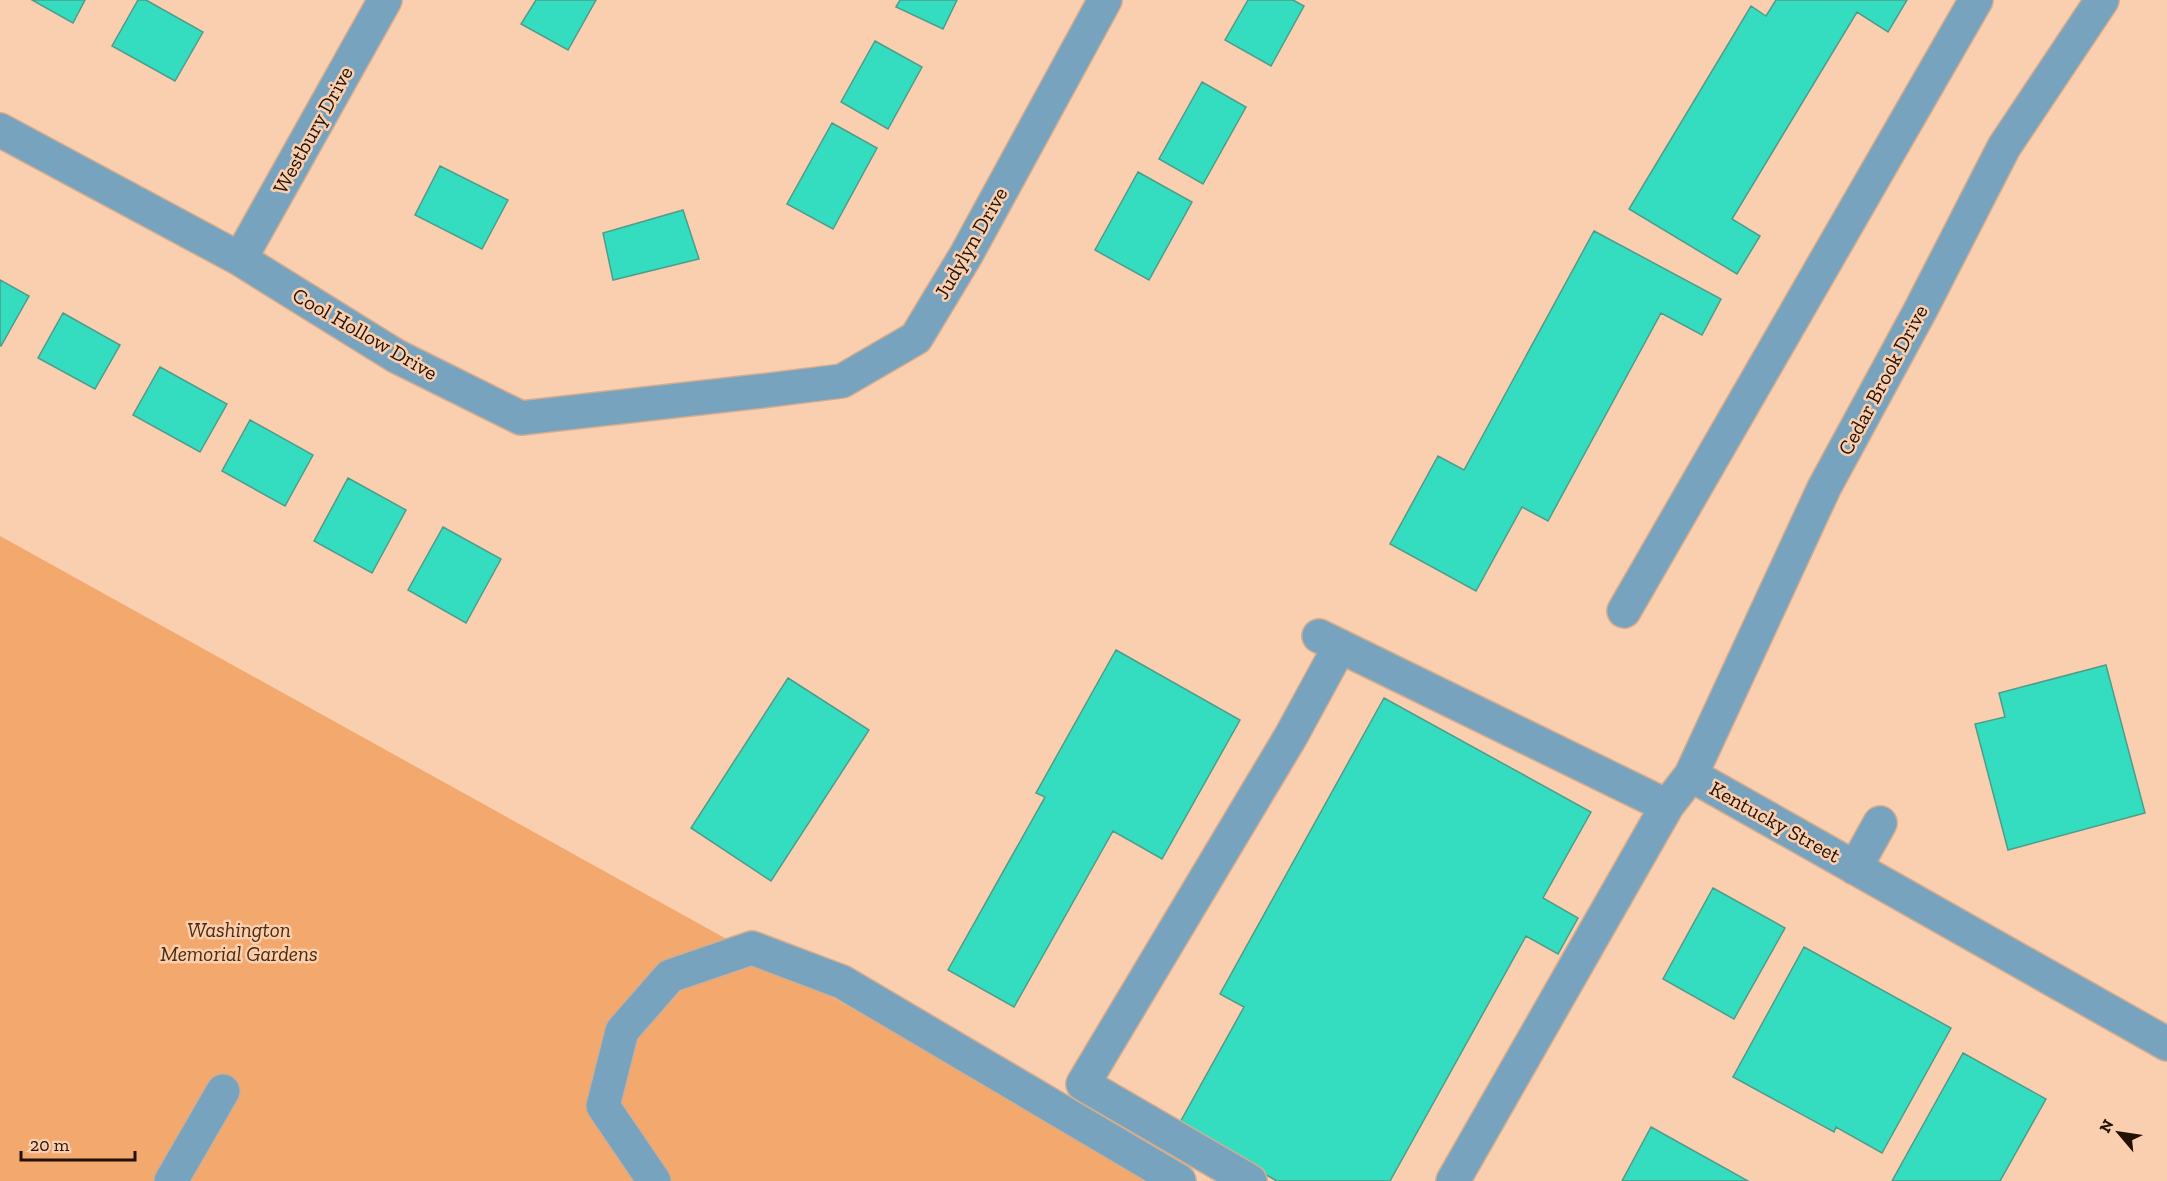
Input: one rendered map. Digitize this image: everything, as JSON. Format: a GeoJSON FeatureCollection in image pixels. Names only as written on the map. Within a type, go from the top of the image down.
{"type":"FeatureCollection","features":[{"type":"Feature","properties":{"kind":"street","name":"Westbury Drive"},"geometry":{"type":"LineString","coordinates":[[240,260],[385,0]]}},
{"type":"Feature","properties":{"kind":"street","name":"Judylyn Drive"},"geometry":{"type":"LineString","coordinates":[[761,391],[842,381],[916,338],[966,255],[1105,0]]}},
{"type":"Feature","properties":{"kind":"street"},"geometry":{"type":"LineString","coordinates":[[1624,611],[1976,0]]}},
{"type":"Feature","properties":{"kind":"street","name":"Cedar Brook Drive"},"geometry":{"type":"LineString","coordinates":[[1691,775],[1824,488],[1921,309],[2004,147],[2102,0]]}},
{"type":"Feature","properties":{"kind":"street","name":"Cool Hollow Drive"},"geometry":{"type":"LineString","coordinates":[[0,130],[240,260],[396,356],[521,418],[761,391]]}},
{"type":"Feature","properties":{"kind":"street"},"geometry":{"type":"LineString","coordinates":[[1250,1181],[1083,1084],[1291,736],[1330,641],[1667,806]]}},
{"type":"Feature","properties":{"kind":"street","name":"Kentucky Street"},"geometry":{"type":"LineString","coordinates":[[1453,1181],[1667,806],[1691,775],[2167,1044]]}},
{"type":"Feature","properties":{"kind":"street"},"geometry":{"type":"LineString","coordinates":[[1855,868],[1880,824]]}},
{"type":"Feature","properties":{"kind":"street"},"geometry":{"type":"LineString","coordinates":[[654,1181],[603,1106],[622,1031],[670,976],[752,948],[842,982],[1179,1181]]}},
{"type":"Feature","properties":{"kind":"street"},"geometry":{"type":"LineString","coordinates":[[171,1181],[223,1091]]}},
{"type":"Feature","properties":{"kind":"green space","name":"Washington Memorial Gardens"},"geometry":{"type":"Polygon","coordinates":[[[0,536],[1163,1181],[0,1181],[0,536]]]}},
{"type":"Feature","properties":{"kind":"building"},"geometry":{"type":"Polygon","coordinates":[[[32,0],[85,0],[73,23],[32,0]]]}},
{"type":"Feature","properties":{"kind":"building"},"geometry":{"type":"Polygon","coordinates":[[[138,0],[146,0],[203,32],[175,81],[112,46],[138,0]]]}},
{"type":"Feature","properties":{"kind":"building"},"geometry":{"type":"Polygon","coordinates":[[[536,0],[596,0],[568,50],[521,24],[536,0]]]}},
{"type":"Feature","properties":{"kind":"building"},"geometry":{"type":"Polygon","coordinates":[[[900,0],[957,0],[943,29],[896,7],[900,0]]]}},
{"type":"Feature","properties":{"kind":"building"},"geometry":{"type":"Polygon","coordinates":[[[1248,0],[1293,0],[1304,6],[1271,66],[1225,40],[1248,0]]]}},
{"type":"Feature","properties":{"kind":"building"},"geometry":{"type":"Polygon","coordinates":[[[1776,0],[1907,0],[1888,32],[1857,12],[1732,219],[1760,236],[1737,274],[1629,209],[1751,6],[1766,16],[1776,0]]]}},
{"type":"Feature","properties":{"kind":"building"},"geometry":{"type":"Polygon","coordinates":[[[875,41],[922,67],[888,129],[841,102],[875,41]]]}},
{"type":"Feature","properties":{"kind":"building"},"geometry":{"type":"Polygon","coordinates":[[[1202,82],[1246,107],[1203,184],[1159,159],[1202,82]]]}},
{"type":"Feature","properties":{"kind":"building"},"geometry":{"type":"Polygon","coordinates":[[[832,123],[877,148],[833,229],[787,204],[832,123]]]}},
{"type":"Feature","properties":{"kind":"building"},"geometry":{"type":"Polygon","coordinates":[[[440,166],[508,200],[482,249],[415,215],[440,166]]]}},
{"type":"Feature","properties":{"kind":"building"},"geometry":{"type":"Polygon","coordinates":[[[1138,172],[1192,202],[1149,280],[1095,250],[1138,172]]]}},
{"type":"Feature","properties":{"kind":"building"},"geometry":{"type":"Polygon","coordinates":[[[683,210],[699,259],[613,280],[603,233],[683,210]]]}},
{"type":"Feature","properties":{"kind":"building"},"geometry":{"type":"Polygon","coordinates":[[[1594,231],[1721,299],[1702,335],[1661,313],[1548,521],[1522,507],[1476,591],[1390,544],[1438,456],[1464,470],[1594,231]]]}},
{"type":"Feature","properties":{"kind":"building"},"geometry":{"type":"Polygon","coordinates":[[[0,280],[29,296],[1,346],[0,345],[0,280]]]}},
{"type":"Feature","properties":{"kind":"building"},"geometry":{"type":"Polygon","coordinates":[[[63,313],[120,345],[95,389],[38,358],[63,313]]]}},
{"type":"Feature","properties":{"kind":"building"},"geometry":{"type":"Polygon","coordinates":[[[160,367],[227,404],[200,452],[133,415],[160,367]]]}},
{"type":"Feature","properties":{"kind":"building"},"geometry":{"type":"Polygon","coordinates":[[[250,420],[313,455],[285,506],[222,471],[250,420]]]}},
{"type":"Feature","properties":{"kind":"building"},"geometry":{"type":"Polygon","coordinates":[[[348,478],[406,510],[372,573],[314,541],[348,478]]]}},
{"type":"Feature","properties":{"kind":"building"},"geometry":{"type":"Polygon","coordinates":[[[443,527],[501,559],[466,623],[408,590],[443,527]]]}},
{"type":"Feature","properties":{"kind":"building"},"geometry":{"type":"Polygon","coordinates":[[[1116,650],[1240,720],[1162,859],[1113,831],[1014,1007],[948,970],[1045,797],[1036,793],[1116,650]]]}},
{"type":"Feature","properties":{"kind":"building"},"geometry":{"type":"Polygon","coordinates":[[[2106,665],[2145,813],[2008,850],[1975,724],[2005,717],[1999,693],[2106,665]]]}},
{"type":"Feature","properties":{"kind":"building"},"geometry":{"type":"Polygon","coordinates":[[[788,678],[869,730],[771,881],[691,828],[788,678]]]}},
{"type":"Feature","properties":{"kind":"building"},"geometry":{"type":"Polygon","coordinates":[[[1384,698],[1591,812],[1543,898],[1578,918],[1558,954],[1526,936],[1390,1181],[1277,1181],[1178,1126],[1244,1007],[1220,994],[1384,698]]]}},
{"type":"Feature","properties":{"kind":"building"},"geometry":{"type":"Polygon","coordinates":[[[1713,888],[1785,928],[1734,1019],[1663,979],[1713,888]]]}},
{"type":"Feature","properties":{"kind":"building"},"geometry":{"type":"Polygon","coordinates":[[[1804,947],[1951,1028],[1882,1153],[1836,1127],[1834,1132],[1733,1077],[1804,947]]]}},
{"type":"Feature","properties":{"kind":"building"},"geometry":{"type":"Polygon","coordinates":[[[1963,1053],[2046,1099],[2000,1181],[1892,1181],[1963,1053]]]}},
{"type":"Feature","properties":{"kind":"building"},"geometry":{"type":"Polygon","coordinates":[[[1651,1127],[1748,1181],[1622,1181],[1651,1127]]]}}]}
